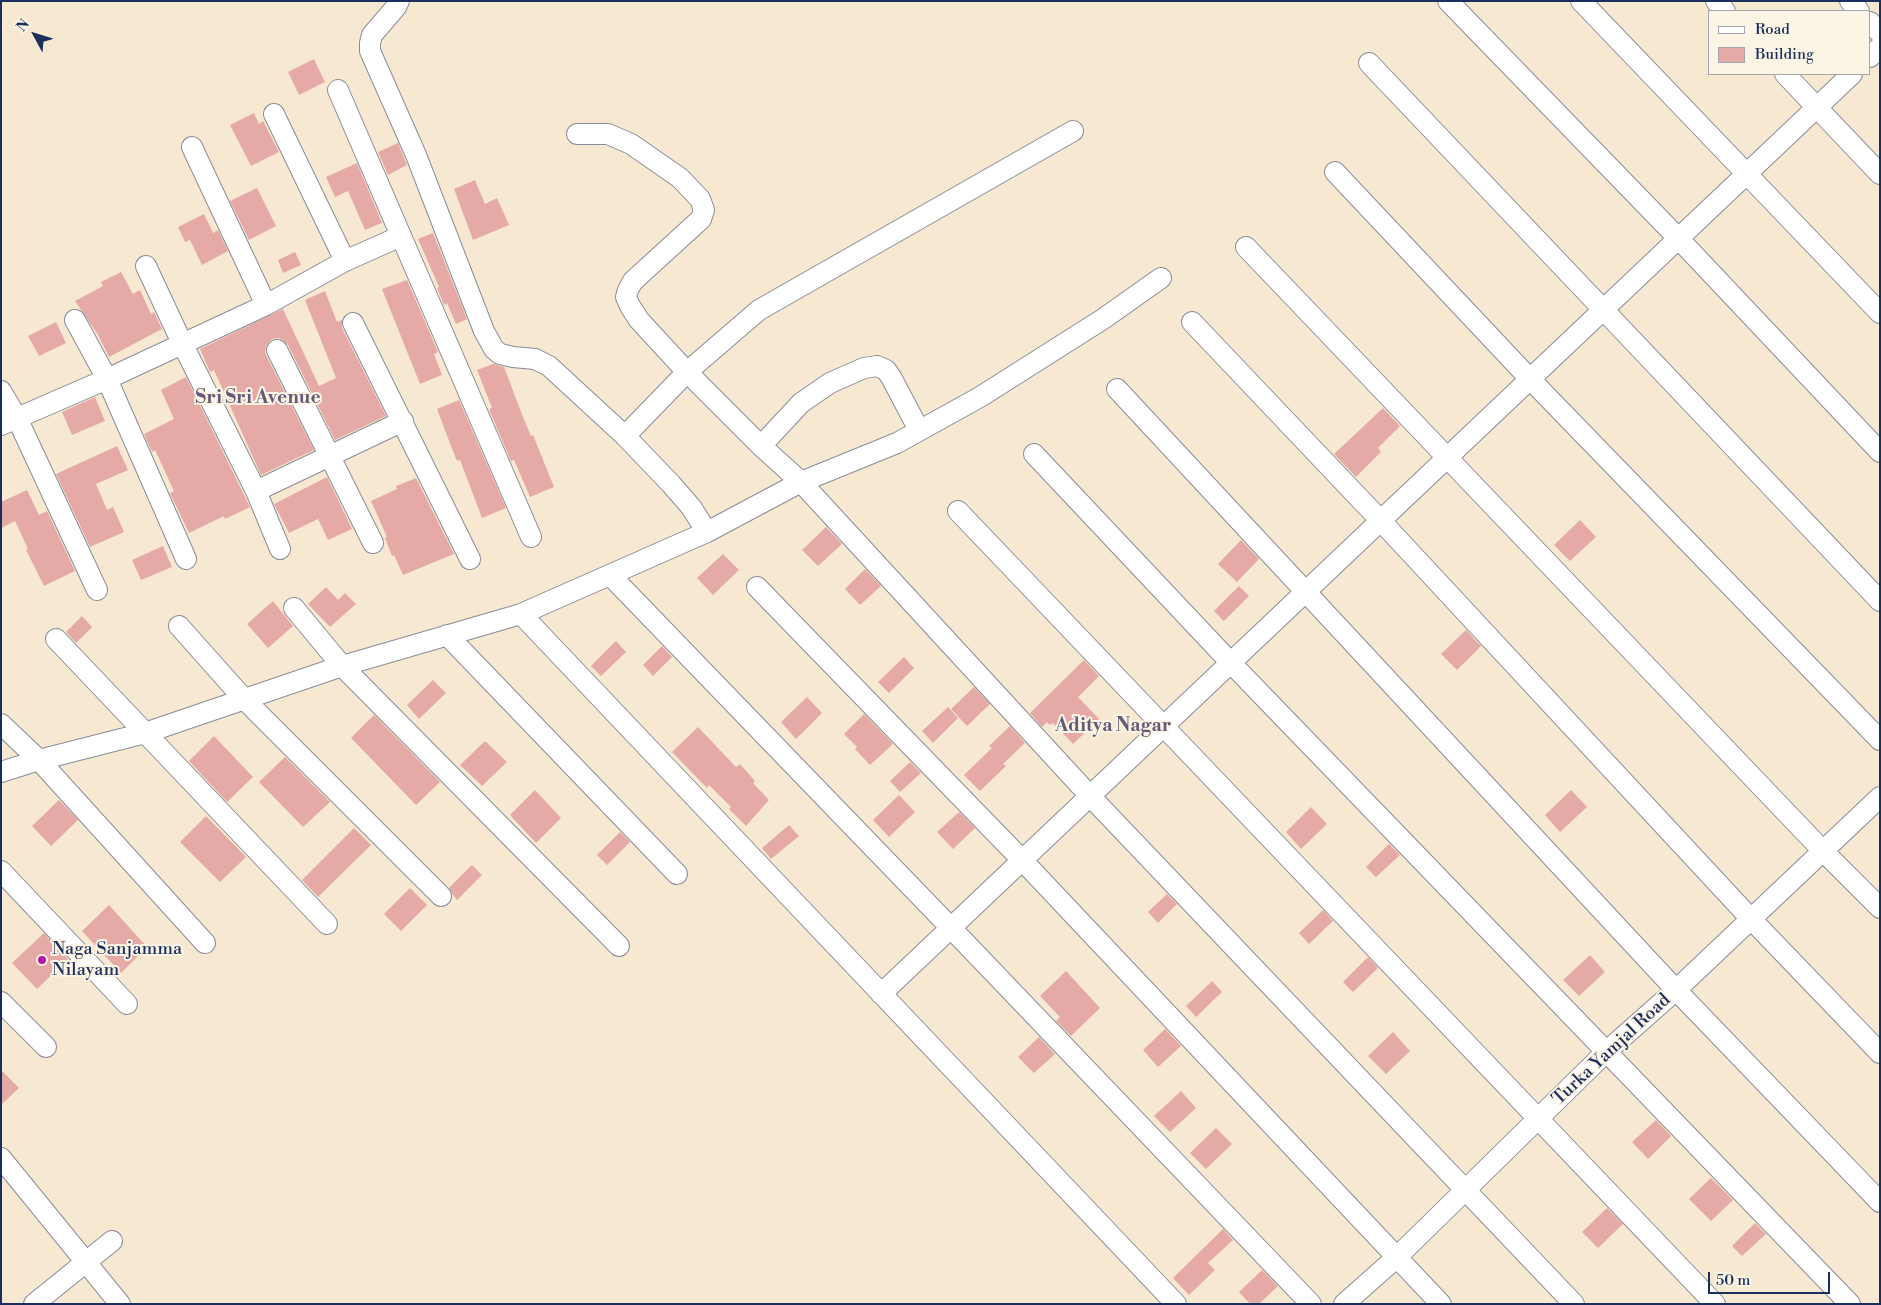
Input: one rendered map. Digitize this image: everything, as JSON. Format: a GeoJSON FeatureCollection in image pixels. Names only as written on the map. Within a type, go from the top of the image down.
{"type":"FeatureCollection","features":[{"type":"Feature","properties":{"kind":"street"},"geometry":{"type":"LineString","coordinates":[[399,1],[372,35],[370,51],[416,154],[484,331],[494,349],[500,354],[513,357],[535,358],[549,366],[624,436],[676,490],[707,532]]}},
{"type":"Feature","properties":{"kind":"street"},"geometry":{"type":"LineString","coordinates":[[1448,1],[1678,238],[1880,452]]}},
{"type":"Feature","properties":{"kind":"street"},"geometry":{"type":"LineString","coordinates":[[1581,1],[1880,312]]}},
{"type":"Feature","properties":{"kind":"street"},"geometry":{"type":"LineString","coordinates":[[1871,23],[1880,33]]}},
{"type":"Feature","properties":{"kind":"street"},"geometry":{"type":"LineString","coordinates":[[1871,56],[1880,47]]}},
{"type":"Feature","properties":{"kind":"street"},"geometry":{"type":"LineString","coordinates":[[1369,63],[1880,601]]}},
{"type":"Feature","properties":{"kind":"street"},"geometry":{"type":"LineString","coordinates":[[1786,75],[1880,174]]}},
{"type":"Feature","properties":{"kind":"street"},"geometry":{"type":"LineString","coordinates":[[882,994],[1851,75]]}},
{"type":"Feature","properties":{"kind":"street"},"geometry":{"type":"LineString","coordinates":[[338,90],[532,537]]}},
{"type":"Feature","properties":{"kind":"street"},"geometry":{"type":"LineString","coordinates":[[274,114],[345,261]]}},
{"type":"Feature","properties":{"kind":"street"},"geometry":{"type":"LineString","coordinates":[[624,436],[687,372],[759,310],[1072,131]]}},
{"type":"Feature","properties":{"kind":"street"},"geometry":{"type":"LineString","coordinates":[[577,134],[608,134],[631,144],[680,178],[700,199],[704,210],[702,219],[633,281],[626,297],[639,320],[687,372],[761,446],[801,482],[1090,796],[1574,1304]]}},
{"type":"Feature","properties":{"kind":"street"},"geometry":{"type":"LineString","coordinates":[[192,147],[266,305]]}},
{"type":"Feature","properties":{"kind":"street"},"geometry":{"type":"LineString","coordinates":[[1335,172],[1530,379],[1880,740]]}},
{"type":"Feature","properties":{"kind":"street"},"geometry":{"type":"LineString","coordinates":[[9,421],[107,379],[266,305],[345,261],[401,236]]}},
{"type":"Feature","properties":{"kind":"street"},"geometry":{"type":"LineString","coordinates":[[1246,247],[1823,851],[1880,908]]}},
{"type":"Feature","properties":{"kind":"street"},"geometry":{"type":"LineString","coordinates":[[146,266],[256,491],[280,549]]}},
{"type":"Feature","properties":{"kind":"street"},"geometry":{"type":"LineString","coordinates":[[1,772],[39,760],[145,733],[342,666],[521,614],[707,532],[801,482],[873,453],[920,430],[980,397],[1103,319],[1161,278]]}},
{"type":"Feature","properties":{"kind":"street"},"geometry":{"type":"LineString","coordinates":[[75,320],[107,379],[186,559]]}},
{"type":"Feature","properties":{"kind":"street"},"geometry":{"type":"LineString","coordinates":[[1192,322],[1381,521],[1751,919],[1880,1053]]}},
{"type":"Feature","properties":{"kind":"street"},"geometry":{"type":"LineString","coordinates":[[353,323],[470,559]]}},
{"type":"Feature","properties":{"kind":"street"},"geometry":{"type":"LineString","coordinates":[[277,350],[373,543]]}},
{"type":"Feature","properties":{"kind":"street"},"geometry":{"type":"LineString","coordinates":[[761,446],[801,403],[808,398],[830,383],[864,368],[877,366],[886,370],[891,377],[920,430]]}},
{"type":"Feature","properties":{"kind":"street"},"geometry":{"type":"LineString","coordinates":[[1117,389],[1676,990],[1880,1202]]}},
{"type":"Feature","properties":{"kind":"street"},"geometry":{"type":"LineString","coordinates":[[1,391],[9,421],[97,590]]}},
{"type":"Feature","properties":{"kind":"street"},"geometry":{"type":"LineString","coordinates":[[256,491],[403,421]]}},
{"type":"Feature","properties":{"kind":"street"},"geometry":{"type":"LineString","coordinates":[[1034,454],[1230,663],[1850,1304]]}},
{"type":"Feature","properties":{"kind":"street"},"geometry":{"type":"LineString","coordinates":[[958,511],[1715,1304]]}},
{"type":"Feature","properties":{"kind":"street"},"geometry":{"type":"LineString","coordinates":[[610,575],[1311,1304]]}},
{"type":"Feature","properties":{"kind":"street"},"geometry":{"type":"LineString","coordinates":[[756,587],[1022,860],[1441,1304]]}},
{"type":"Feature","properties":{"kind":"street"},"geometry":{"type":"LineString","coordinates":[[294,608],[342,666],[620,946]]}},
{"type":"Feature","properties":{"kind":"street"},"geometry":{"type":"LineString","coordinates":[[521,614],[1176,1304]]}},
{"type":"Feature","properties":{"kind":"street"},"geometry":{"type":"LineString","coordinates":[[179,626],[244,699],[441,896]]}},
{"type":"Feature","properties":{"kind":"street"},"geometry":{"type":"LineString","coordinates":[[447,635],[677,874]]}},
{"type":"Feature","properties":{"kind":"street"},"geometry":{"type":"LineString","coordinates":[[56,639],[327,924]]}},
{"type":"Feature","properties":{"kind":"street"},"geometry":{"type":"LineString","coordinates":[[1,724],[39,760],[205,943]]}},
{"type":"Feature","properties":{"kind":"street","name":"Turka Yamjal Road"},"geometry":{"type":"LineString","coordinates":[[1344,1304],[1397,1257],[1466,1191],[1607,1051],[1676,990],[1880,796]]}},
{"type":"Feature","properties":{"kind":"street"},"geometry":{"type":"LineString","coordinates":[[1,871],[127,1004]]}},
{"type":"Feature","properties":{"kind":"street"},"geometry":{"type":"LineString","coordinates":[[1,1002],[46,1047]]}},
{"type":"Feature","properties":{"kind":"street"},"geometry":{"type":"LineString","coordinates":[[1,1158],[120,1304]]}},
{"type":"Feature","properties":{"kind":"street"},"geometry":{"type":"LineString","coordinates":[[34,1304],[112,1241]]}},
{"type":"Feature","properties":{"kind":"building"},"geometry":{"type":"Polygon","coordinates":[[[314,59],[325,82],[299,95],[288,72],[314,59]]]}},
{"type":"Feature","properties":{"kind":"building"},"geometry":{"type":"Polygon","coordinates":[[[254,113],[259,124],[263,121],[279,152],[251,166],[230,125],[254,113]]]}},
{"type":"Feature","properties":{"kind":"building"},"geometry":{"type":"Polygon","coordinates":[[[398,143],[407,165],[388,175],[378,152],[398,143]]]}},
{"type":"Feature","properties":{"kind":"building"},"geometry":{"type":"Polygon","coordinates":[[[357,163],[382,223],[365,230],[348,191],[335,197],[326,177],[357,163]]]}},
{"type":"Feature","properties":{"kind":"building"},"geometry":{"type":"Polygon","coordinates":[[[475,180],[485,204],[497,198],[509,225],[473,240],[454,189],[475,180]]]}},
{"type":"Feature","properties":{"kind":"building"},"geometry":{"type":"Polygon","coordinates":[[[257,188],[276,226],[249,240],[230,201],[257,188]]]}},
{"type":"Feature","properties":{"kind":"building"},"geometry":{"type":"Polygon","coordinates":[[[204,214],[213,233],[218,230],[228,251],[202,265],[190,240],[185,242],[178,227],[204,214]]]}},
{"type":"Feature","properties":{"kind":"building"},"geometry":{"type":"Polygon","coordinates":[[[433,233],[467,319],[456,324],[447,303],[444,305],[437,288],[439,287],[418,239],[433,233]]]}},
{"type":"Feature","properties":{"kind":"building"},"geometry":{"type":"Polygon","coordinates":[[[295,252],[301,265],[283,273],[278,260],[295,252]]]}},
{"type":"Feature","properties":{"kind":"building"},"geometry":{"type":"Polygon","coordinates":[[[121,272],[133,294],[140,290],[151,314],[154,312],[162,329],[109,357],[98,335],[75,301],[103,286],[101,282],[121,272]]]}},
{"type":"Feature","properties":{"kind":"building"},"geometry":{"type":"Polygon","coordinates":[[[407,280],[438,352],[434,354],[442,375],[420,384],[382,289],[407,280]]]}},
{"type":"Feature","properties":{"kind":"building"},"geometry":{"type":"Polygon","coordinates":[[[325,291],[337,322],[342,320],[342,328],[386,416],[335,440],[288,345],[278,338],[272,339],[267,344],[266,355],[314,450],[261,475],[214,370],[210,372],[200,349],[283,309],[319,386],[336,378],[305,300],[325,291]]]}},
{"type":"Feature","properties":{"kind":"building"},"geometry":{"type":"Polygon","coordinates":[[[56,322],[66,343],[39,356],[28,336],[56,322]]]}},
{"type":"Feature","properties":{"kind":"building"},"geometry":{"type":"Polygon","coordinates":[[[493,364],[504,367],[523,417],[531,436],[533,435],[554,487],[530,497],[514,460],[511,461],[491,414],[489,409],[492,408],[477,370],[493,364]]]}},
{"type":"Feature","properties":{"kind":"building"},"geometry":{"type":"Polygon","coordinates":[[[186,377],[250,507],[225,519],[224,516],[189,533],[170,493],[174,491],[155,450],[152,452],[144,434],[174,419],[161,390],[186,377]]]}},
{"type":"Feature","properties":{"kind":"building"},"geometry":{"type":"Polygon","coordinates":[[[95,397],[105,421],[72,435],[62,412],[95,397]]]}},
{"type":"Feature","properties":{"kind":"building"},"geometry":{"type":"Polygon","coordinates":[[[459,400],[506,508],[482,518],[460,460],[457,461],[437,409],[459,400]]]}},
{"type":"Feature","properties":{"kind":"building"},"geometry":{"type":"Polygon","coordinates":[[[1383,408],[1400,426],[1378,448],[1381,452],[1356,477],[1334,454],[1383,408]]]}},
{"type":"Feature","properties":{"kind":"building"},"geometry":{"type":"Polygon","coordinates":[[[117,446],[128,470],[96,484],[107,510],[113,507],[124,532],[90,547],[56,474],[117,446]]]}},
{"type":"Feature","properties":{"kind":"building"},"geometry":{"type":"Polygon","coordinates":[[[327,477],[352,529],[328,540],[318,519],[289,533],[274,504],[327,477]]]}},
{"type":"Feature","properties":{"kind":"building"},"geometry":{"type":"Polygon","coordinates":[[[416,478],[454,554],[403,575],[394,555],[392,556],[385,538],[387,537],[371,501],[397,489],[396,486],[416,478]]]}},
{"type":"Feature","properties":{"kind":"building"},"geometry":{"type":"Polygon","coordinates":[[[27,490],[39,515],[47,511],[75,571],[44,586],[26,550],[28,549],[15,521],[1,528],[1,502],[27,490]]]}},
{"type":"Feature","properties":{"kind":"building"},"geometry":{"type":"Polygon","coordinates":[[[1580,520],[1596,537],[1570,561],[1554,545],[1580,520]]]}},
{"type":"Feature","properties":{"kind":"building"},"geometry":{"type":"Polygon","coordinates":[[[826,527],[842,544],[818,566],[802,550],[826,527]]]}},
{"type":"Feature","properties":{"kind":"building"},"geometry":{"type":"Polygon","coordinates":[[[1241,540],[1259,559],[1237,582],[1218,564],[1241,540]]]}},
{"type":"Feature","properties":{"kind":"building"},"geometry":{"type":"Polygon","coordinates":[[[163,546],[172,567],[141,580],[132,560],[163,546]]]}},
{"type":"Feature","properties":{"kind":"building"},"geometry":{"type":"Polygon","coordinates":[[[723,554],[739,570],[713,595],[697,578],[723,554]]]}},
{"type":"Feature","properties":{"kind":"building"},"geometry":{"type":"Polygon","coordinates":[[[865,569],[881,586],[860,605],[845,589],[865,569]]]}},
{"type":"Feature","properties":{"kind":"building"},"geometry":{"type":"Polygon","coordinates":[[[1239,586],[1249,596],[1224,621],[1214,611],[1239,586]]]}},
{"type":"Feature","properties":{"kind":"building"},"geometry":{"type":"Polygon","coordinates":[[[326,587],[338,600],[345,593],[356,604],[330,627],[308,604],[326,587]]]}},
{"type":"Feature","properties":{"kind":"building"},"geometry":{"type":"Polygon","coordinates":[[[273,601],[293,626],[268,648],[247,624],[273,601]]]}},
{"type":"Feature","properties":{"kind":"building"},"geometry":{"type":"Polygon","coordinates":[[[82,616],[92,627],[76,643],[66,632],[82,616]]]}},
{"type":"Feature","properties":{"kind":"building"},"geometry":{"type":"Polygon","coordinates":[[[1466,630],[1481,646],[1457,670],[1441,654],[1466,630]]]}},
{"type":"Feature","properties":{"kind":"building"},"geometry":{"type":"Polygon","coordinates":[[[616,641],[626,652],[601,676],[591,666],[616,641]]]}},
{"type":"Feature","properties":{"kind":"building"},"geometry":{"type":"Polygon","coordinates":[[[662,646],[672,657],[653,676],[643,665],[662,646]]]}},
{"type":"Feature","properties":{"kind":"building"},"geometry":{"type":"Polygon","coordinates":[[[904,657],[914,668],[889,693],[878,682],[904,657]]]}},
{"type":"Feature","properties":{"kind":"building"},"geometry":{"type":"Polygon","coordinates":[[[1084,660],[1099,676],[1078,697],[1099,719],[1073,744],[1053,723],[1050,725],[1047,722],[1042,727],[1030,713],[1084,660]]]}},
{"type":"Feature","properties":{"kind":"building"},"geometry":{"type":"Polygon","coordinates":[[[433,680],[446,693],[419,719],[407,705],[433,680]]]}},
{"type":"Feature","properties":{"kind":"building"},"geometry":{"type":"Polygon","coordinates":[[[974,687],[990,704],[967,726],[951,709],[974,687]]]}},
{"type":"Feature","properties":{"kind":"building"},"geometry":{"type":"Polygon","coordinates":[[[807,697],[822,713],[796,739],[781,722],[807,697]]]}},
{"type":"Feature","properties":{"kind":"building"},"geometry":{"type":"Polygon","coordinates":[[[948,707],[958,718],[933,743],[922,731],[948,707]]]}},
{"type":"Feature","properties":{"kind":"building"},"geometry":{"type":"Polygon","coordinates":[[[864,714],[893,744],[870,765],[855,749],[857,747],[844,734],[864,714]]]}},
{"type":"Feature","properties":{"kind":"building"},"geometry":{"type":"Polygon","coordinates":[[[374,715],[440,782],[416,805],[351,738],[374,715]]]}},
{"type":"Feature","properties":{"kind":"building"},"geometry":{"type":"Polygon","coordinates":[[[1010,726],[1025,743],[1003,764],[1006,766],[980,791],[964,775],[992,748],[989,746],[1010,726]]]}},
{"type":"Feature","properties":{"kind":"building"},"geometry":{"type":"Polygon","coordinates":[[[698,727],[736,767],[740,764],[755,781],[753,783],[769,800],[746,826],[729,809],[731,807],[709,785],[707,788],[672,752],[698,727]]]}},
{"type":"Feature","properties":{"kind":"building"},"geometry":{"type":"Polygon","coordinates":[[[214,736],[253,777],[227,802],[189,761],[214,736]]]}},
{"type":"Feature","properties":{"kind":"building"},"geometry":{"type":"Polygon","coordinates":[[[485,741],[507,762],[482,786],[460,765],[485,741]]]}},
{"type":"Feature","properties":{"kind":"building"},"geometry":{"type":"Polygon","coordinates":[[[285,757],[330,802],[303,827],[259,782],[285,757]]]}},
{"type":"Feature","properties":{"kind":"building"},"geometry":{"type":"Polygon","coordinates":[[[910,762],[921,773],[900,792],[890,781],[910,762]]]}},
{"type":"Feature","properties":{"kind":"building"},"geometry":{"type":"Polygon","coordinates":[[[535,790],[561,818],[536,843],[510,815],[535,790]]]}},
{"type":"Feature","properties":{"kind":"building"},"geometry":{"type":"Polygon","coordinates":[[[1571,790],[1587,807],[1560,832],[1545,815],[1571,790]]]}},
{"type":"Feature","properties":{"kind":"building"},"geometry":{"type":"Polygon","coordinates":[[[899,795],[915,812],[889,837],[873,820],[899,795]]]}},
{"type":"Feature","properties":{"kind":"building"},"geometry":{"type":"Polygon","coordinates":[[[59,800],[78,820],[51,846],[32,826],[59,800]]]}},
{"type":"Feature","properties":{"kind":"building"},"geometry":{"type":"Polygon","coordinates":[[[1311,807],[1327,824],[1301,849],[1286,832],[1311,807]]]}},
{"type":"Feature","properties":{"kind":"building"},"geometry":{"type":"Polygon","coordinates":[[[959,812],[975,828],[953,849],[937,832],[959,812]]]}},
{"type":"Feature","properties":{"kind":"building"},"geometry":{"type":"Polygon","coordinates":[[[206,816],[246,857],[220,882],[180,842],[206,816]]]}},
{"type":"Feature","properties":{"kind":"building"},"geometry":{"type":"Polygon","coordinates":[[[789,825],[799,836],[771,859],[762,848],[789,825]]]}},
{"type":"Feature","properties":{"kind":"building"},"geometry":{"type":"Polygon","coordinates":[[[354,828],[371,845],[318,897],[302,880],[354,828]]]}},
{"type":"Feature","properties":{"kind":"building"},"geometry":{"type":"Polygon","coordinates":[[[620,832],[630,842],[607,865],[597,855],[620,832]]]}},
{"type":"Feature","properties":{"kind":"building"},"geometry":{"type":"Polygon","coordinates":[[[1389,844],[1400,855],[1376,877],[1366,867],[1389,844]]]}},
{"type":"Feature","properties":{"kind":"building"},"geometry":{"type":"Polygon","coordinates":[[[472,865],[482,875],[457,900],[449,888],[472,865]]]}},
{"type":"Feature","properties":{"kind":"building"},"geometry":{"type":"Polygon","coordinates":[[[410,888],[427,905],[401,931],[384,914],[410,888]]]}},
{"type":"Feature","properties":{"kind":"building"},"geometry":{"type":"Polygon","coordinates":[[[1167,894],[1177,904],[1158,923],[1148,912],[1167,894]]]}},
{"type":"Feature","properties":{"kind":"building"},"geometry":{"type":"Polygon","coordinates":[[[109,905],[147,947],[121,973],[82,931],[109,905]]]}},
{"type":"Feature","properties":{"kind":"building"},"geometry":{"type":"Polygon","coordinates":[[[1323,910],[1333,921],[1309,944],[1299,933],[1323,910]]]}},
{"type":"Feature","properties":{"kind":"building","name":"Naga Sanjamma Nilayam"},"geometry":{"type":"Polygon","coordinates":[[[44,933],[68,959],[37,989],[12,963],[44,933]]]}},
{"type":"Feature","properties":{"kind":"building"},"geometry":{"type":"Polygon","coordinates":[[[1590,955],[1605,972],[1579,996],[1563,980],[1590,955]]]}},
{"type":"Feature","properties":{"kind":"building"},"geometry":{"type":"Polygon","coordinates":[[[1368,957],[1378,968],[1353,992],[1343,982],[1368,957]]]}},
{"type":"Feature","properties":{"kind":"building"},"geometry":{"type":"Polygon","coordinates":[[[1066,971],[1100,1008],[1071,1036],[1056,1021],[1060,1017],[1040,996],[1066,971]]]}},
{"type":"Feature","properties":{"kind":"building"},"geometry":{"type":"Polygon","coordinates":[[[1212,981],[1222,992],[1196,1017],[1186,1006],[1212,981]]]}},
{"type":"Feature","properties":{"kind":"building"},"geometry":{"type":"Polygon","coordinates":[[[1165,1029],[1181,1046],[1158,1067],[1143,1050],[1165,1029]]]}},
{"type":"Feature","properties":{"kind":"building"},"geometry":{"type":"Polygon","coordinates":[[[1393,1032],[1410,1051],[1386,1074],[1368,1056],[1393,1032]]]}},
{"type":"Feature","properties":{"kind":"building"},"geometry":{"type":"Polygon","coordinates":[[[1039,1037],[1055,1054],[1034,1073],[1018,1057],[1039,1037]]]}},
{"type":"Feature","properties":{"kind":"building"},"geometry":{"type":"Polygon","coordinates":[[[1,1070],[19,1088],[1,1105],[1,1070]]]}},
{"type":"Feature","properties":{"kind":"building"},"geometry":{"type":"Polygon","coordinates":[[[1181,1091],[1196,1108],[1170,1132],[1154,1116],[1181,1091]]]}},
{"type":"Feature","properties":{"kind":"building"},"geometry":{"type":"Polygon","coordinates":[[[1656,1120],[1671,1136],[1648,1159],[1632,1142],[1656,1120]]]}},
{"type":"Feature","properties":{"kind":"building"},"geometry":{"type":"Polygon","coordinates":[[[1216,1128],[1232,1144],[1206,1169],[1190,1153],[1216,1128]]]}},
{"type":"Feature","properties":{"kind":"building"},"geometry":{"type":"Polygon","coordinates":[[[1711,1178],[1733,1200],[1711,1221],[1689,1199],[1711,1178]]]}},
{"type":"Feature","properties":{"kind":"building"},"geometry":{"type":"Polygon","coordinates":[[[1607,1208],[1623,1224],[1598,1248],[1582,1232],[1607,1208]]]}},
{"type":"Feature","properties":{"kind":"building"},"geometry":{"type":"Polygon","coordinates":[[[1755,1223],[1766,1234],[1742,1256],[1732,1246],[1755,1223]]]}},
{"type":"Feature","properties":{"kind":"building"},"geometry":{"type":"Polygon","coordinates":[[[1223,1229],[1233,1240],[1208,1263],[1215,1270],[1189,1295],[1173,1278],[1223,1229]]]}},
{"type":"Feature","properties":{"kind":"building"},"geometry":{"type":"Polygon","coordinates":[[[1262,1270],[1278,1286],[1259,1304],[1250,1304],[1239,1292],[1262,1270]]]}},
{"type":"Feature","properties":{"kind":"place","name":"Naga Sanjamma Nilayam"},"geometry":{"type":"Point","coordinates":[42,960]}},
{"type":"Feature","properties":{"kind":"district","name":"Sri Sri Avenue"},"geometry":{"type":"Point","coordinates":[258,398]}},
{"type":"Feature","properties":{"kind":"district","name":"Aditya Nagar"},"geometry":{"type":"Point","coordinates":[1113,726]}}]}
